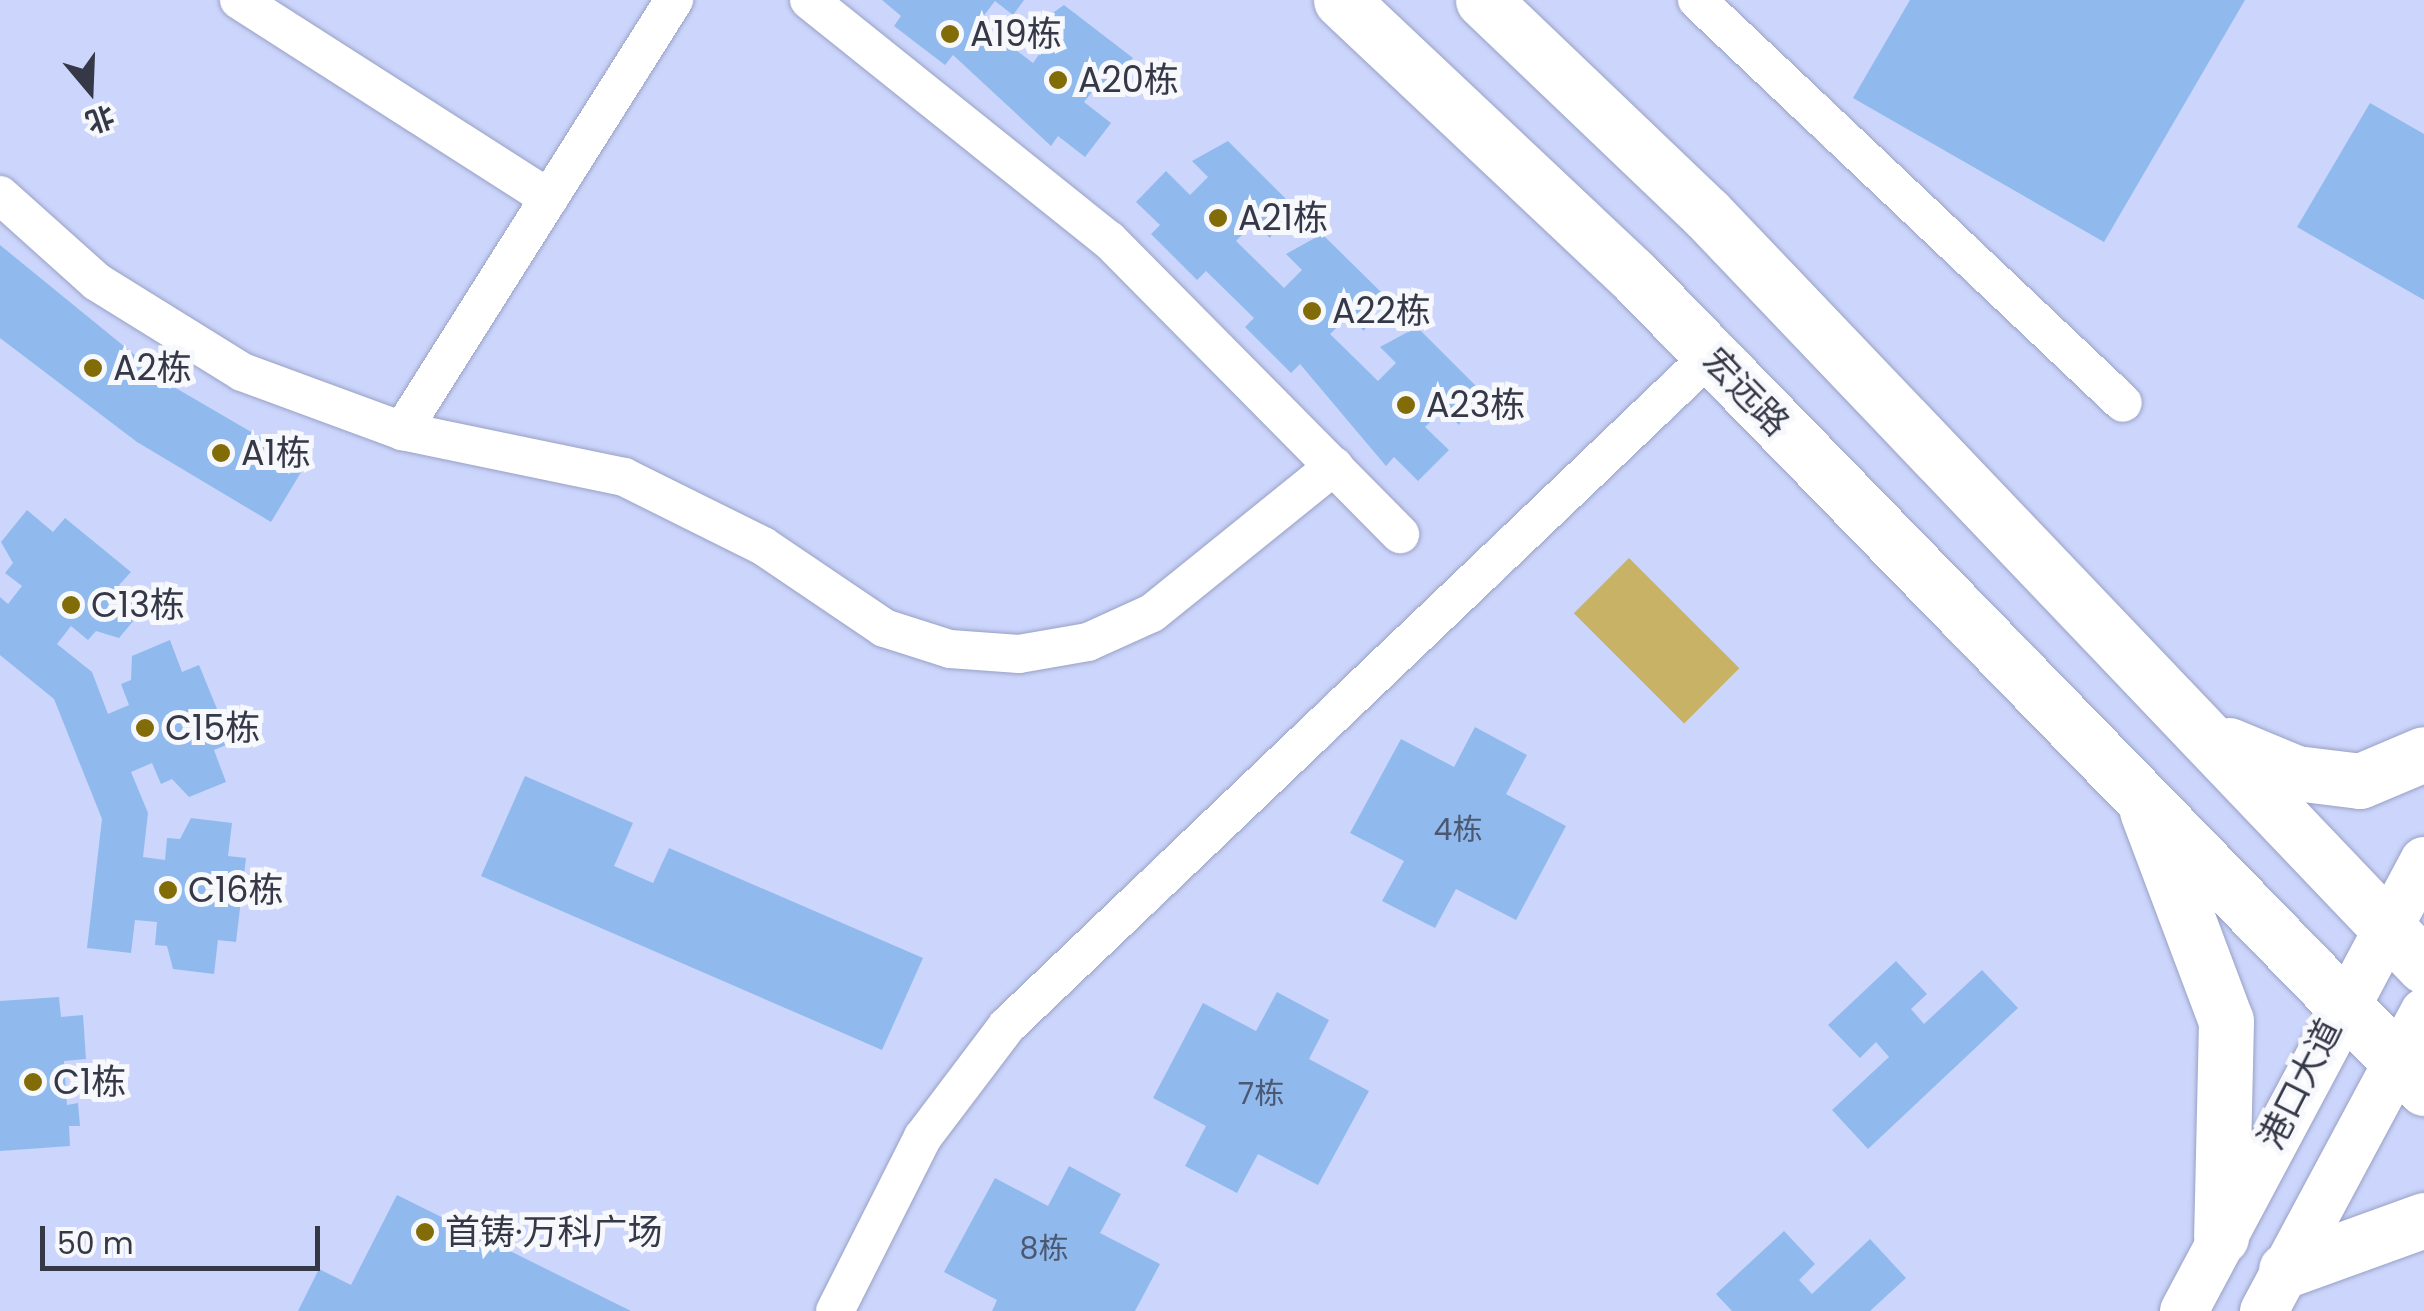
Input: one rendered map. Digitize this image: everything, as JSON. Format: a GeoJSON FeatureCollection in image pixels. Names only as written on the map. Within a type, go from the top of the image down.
{"type":"FeatureCollection","features":[{"type":"Feature","properties":{"kind":"highway","name":"宏远路"},"geometry":{"type":"LineString","coordinates":[[1341,0],[1711,356],[2410,1074]]}},
{"type":"Feature","properties":{"kind":"highway"},"geometry":{"type":"LineString","coordinates":[[1483,0],[1706,213],[2212,738],[2424,966]]}},
{"type":"Feature","properties":{"kind":"highway"},"geometry":{"type":"LineString","coordinates":[[2212,738],[2296,773],[2360,782],[2424,754]]}},
{"type":"Feature","properties":{"kind":"highway"},"geometry":{"type":"LineString","coordinates":[[2141,794],[2226,1020],[2221,1237]]}},
{"type":"Feature","properties":{"kind":"highway"},"geometry":{"type":"LineString","coordinates":[[2275,1290],[2424,1220]]}},
{"type":"Feature","properties":{"kind":"main road","name":"港口大道"},"geometry":{"type":"LineString","coordinates":[[2184,1311],[2342,1002],[2424,861]]}},
{"type":"Feature","properties":{"kind":"main road","name":"港口大道"},"geometry":{"type":"LineString","coordinates":[[2275,1290],[2410,1074],[2424,1012]]}},
{"type":"Feature","properties":{"kind":"lane"},"geometry":{"type":"LineString","coordinates":[[239,0],[549,198]]}},
{"type":"Feature","properties":{"kind":"lane"},"geometry":{"type":"LineString","coordinates":[[402,431],[674,0]]}},
{"type":"Feature","properties":{"kind":"lane"},"geometry":{"type":"LineString","coordinates":[[809,0],[1108,240],[1400,534]]}},
{"type":"Feature","properties":{"kind":"lane"},"geometry":{"type":"LineString","coordinates":[[1697,0],[2123,404]]}},
{"type":"Feature","properties":{"kind":"lane"},"geometry":{"type":"LineString","coordinates":[[0,196],[167,330],[242,372],[402,431],[624,477],[746,536],[884,628],[950,649],[1019,654],[1088,642],[1152,613],[1334,466]]}},
{"type":"Feature","properties":{"kind":"lane"},"geometry":{"type":"LineString","coordinates":[[835,1311],[922,1138],[1007,1026],[1711,356]]}},
{"type":"Feature","properties":{"kind":"shaded area"},"geometry":{"type":"Polygon","coordinates":[[[1629,558],[1739,668],[1684,723],[1574,613],[1629,558]]]}},
{"type":"Feature","properties":{"kind":"building","name":"A20栋"},"geometry":{"type":"Polygon","coordinates":[[[882,0],[1024,0],[1013,15],[995,1],[979,22],[1033,63],[1048,42],[1030,29],[1064,5],[1133,58],[1123,71],[1132,77],[1118,96],[1100,82],[1084,102],[1111,123],[1085,157],[1058,136],[1051,146],[953,55],[945,65],[894,26],[901,16],[882,0]]]}},
{"type":"Feature","properties":{"kind":"building"},"geometry":{"type":"Polygon","coordinates":[[[1910,0],[2245,0],[2104,242],[1853,98],[1910,0]]]}},
{"type":"Feature","properties":{"kind":"building"},"geometry":{"type":"Polygon","coordinates":[[[2370,103],[2424,134],[2424,300],[2297,227],[2370,103]]]}},
{"type":"Feature","properties":{"kind":"building"},"geometry":{"type":"Polygon","coordinates":[[[1228,141],[1290,203],[1270,238],[1254,223],[1236,241],[1284,288],[1302,270],[1286,254],[1322,234],[1384,295],[1364,331],[1349,316],[1330,334],[1378,381],[1396,363],[1380,347],[1417,327],[1479,389],[1459,425],[1443,409],[1425,427],[1449,450],[1418,481],[1394,457],[1386,466],[1300,364],[1291,373],[1245,327],[1254,318],[1206,271],[1197,280],[1151,234],[1160,225],[1136,202],[1166,171],[1190,195],[1208,177],[1192,161],[1228,141]]]}},
{"type":"Feature","properties":{"kind":"building"},"geometry":{"type":"Polygon","coordinates":[[[0,245],[174,387],[306,464],[271,522],[137,442],[0,338],[0,245]]]}},
{"type":"Feature","properties":{"kind":"building"},"geometry":{"type":"Polygon","coordinates":[[[27,510],[53,532],[65,518],[131,572],[119,585],[145,607],[119,638],[96,631],[88,640],[71,626],[57,644],[92,672],[108,714],[129,705],[121,684],[131,680],[132,656],[170,640],[182,672],[199,665],[231,743],[214,750],[226,782],[189,797],[172,779],[161,784],[152,763],[131,772],[148,813],[143,857],[165,860],[167,838],[180,839],[191,818],[232,823],[228,856],[246,858],[236,942],[218,940],[214,974],[173,969],[167,946],[155,945],[157,922],[135,920],[131,953],[87,948],[102,819],[54,699],[0,655],[0,597],[8,604],[22,586],[5,573],[13,563],[1,542],[27,510]]]}},
{"type":"Feature","properties":{"kind":"building"},"geometry":{"type":"Polygon","coordinates":[[[1475,727],[1527,755],[1506,794],[1566,826],[1516,920],[1456,889],[1435,928],[1382,901],[1404,861],[1350,833],[1401,739],[1454,767],[1475,727]]]}},
{"type":"Feature","properties":{"kind":"building"},"geometry":{"type":"Polygon","coordinates":[[[525,776],[633,823],[614,866],[653,883],[669,848],[923,958],[882,1050],[481,876],[525,776]]]}},
{"type":"Feature","properties":{"kind":"building"},"geometry":{"type":"Polygon","coordinates":[[[1896,961],[1927,994],[1911,1009],[1924,1024],[1982,970],[2018,1008],[1868,1149],[1832,1110],[1889,1057],[1876,1042],[1860,1058],[1828,1025],[1896,961]]]}},
{"type":"Feature","properties":{"kind":"building"},"geometry":{"type":"Polygon","coordinates":[[[1277,992],[1329,1020],[1309,1059],[1369,1091],[1318,1185],[1258,1154],[1237,1193],[1185,1166],[1206,1126],[1153,1098],[1203,1003],[1256,1031],[1277,992]]]}},
{"type":"Feature","properties":{"kind":"building","name":"C1栋"},"geometry":{"type":"Polygon","coordinates":[[[59,997],[61,1017],[83,1015],[86,1059],[64,1061],[67,1105],[78,1103],[80,1126],[69,1126],[70,1146],[0,1151],[0,1001],[59,997]]]}},
{"type":"Feature","properties":{"kind":"building"},"geometry":{"type":"Polygon","coordinates":[[[1069,1166],[1121,1194],[1100,1233],[1160,1264],[1135,1311],[992,1311],[997,1300],[944,1272],[995,1178],[1048,1206],[1069,1166]]]}},
{"type":"Feature","properties":{"kind":"building","name":"首铸·万科广场"},"geometry":{"type":"Polygon","coordinates":[[[397,1195],[631,1311],[298,1311],[319,1269],[351,1285],[397,1195]]]}},
{"type":"Feature","properties":{"kind":"building"},"geometry":{"type":"Polygon","coordinates":[[[1784,1231],[1815,1264],[1799,1280],[1812,1294],[1870,1239],[1906,1278],[1870,1311],[1732,1311],[1716,1294],[1784,1231]]]}},
{"type":"Feature","properties":{"kind":"place","name":"A19栋"},"geometry":{"type":"Point","coordinates":[950,34]}},
{"type":"Feature","properties":{"kind":"place","name":"A20栋"},"geometry":{"type":"Point","coordinates":[1058,80]}},
{"type":"Feature","properties":{"kind":"place","name":"A21栋"},"geometry":{"type":"Point","coordinates":[1218,218]}},
{"type":"Feature","properties":{"kind":"place","name":"A22栋"},"geometry":{"type":"Point","coordinates":[1312,311]}},
{"type":"Feature","properties":{"kind":"place","name":"A2栋"},"geometry":{"type":"Point","coordinates":[93,368]}},
{"type":"Feature","properties":{"kind":"place","name":"A23栋"},"geometry":{"type":"Point","coordinates":[1406,405]}},
{"type":"Feature","properties":{"kind":"place","name":"A1栋"},"geometry":{"type":"Point","coordinates":[221,453]}},
{"type":"Feature","properties":{"kind":"place","name":"C13栋"},"geometry":{"type":"Point","coordinates":[71,605]}},
{"type":"Feature","properties":{"kind":"place","name":"C15栋"},"geometry":{"type":"Point","coordinates":[145,728]}},
{"type":"Feature","properties":{"kind":"place","name":"C16栋"},"geometry":{"type":"Point","coordinates":[168,890]}},
{"type":"Feature","properties":{"kind":"place","name":"C1栋"},"geometry":{"type":"Point","coordinates":[33,1082]}},
{"type":"Feature","properties":{"kind":"place","name":"首铸·万科广场"},"geometry":{"type":"Point","coordinates":[425,1232]}}]}
